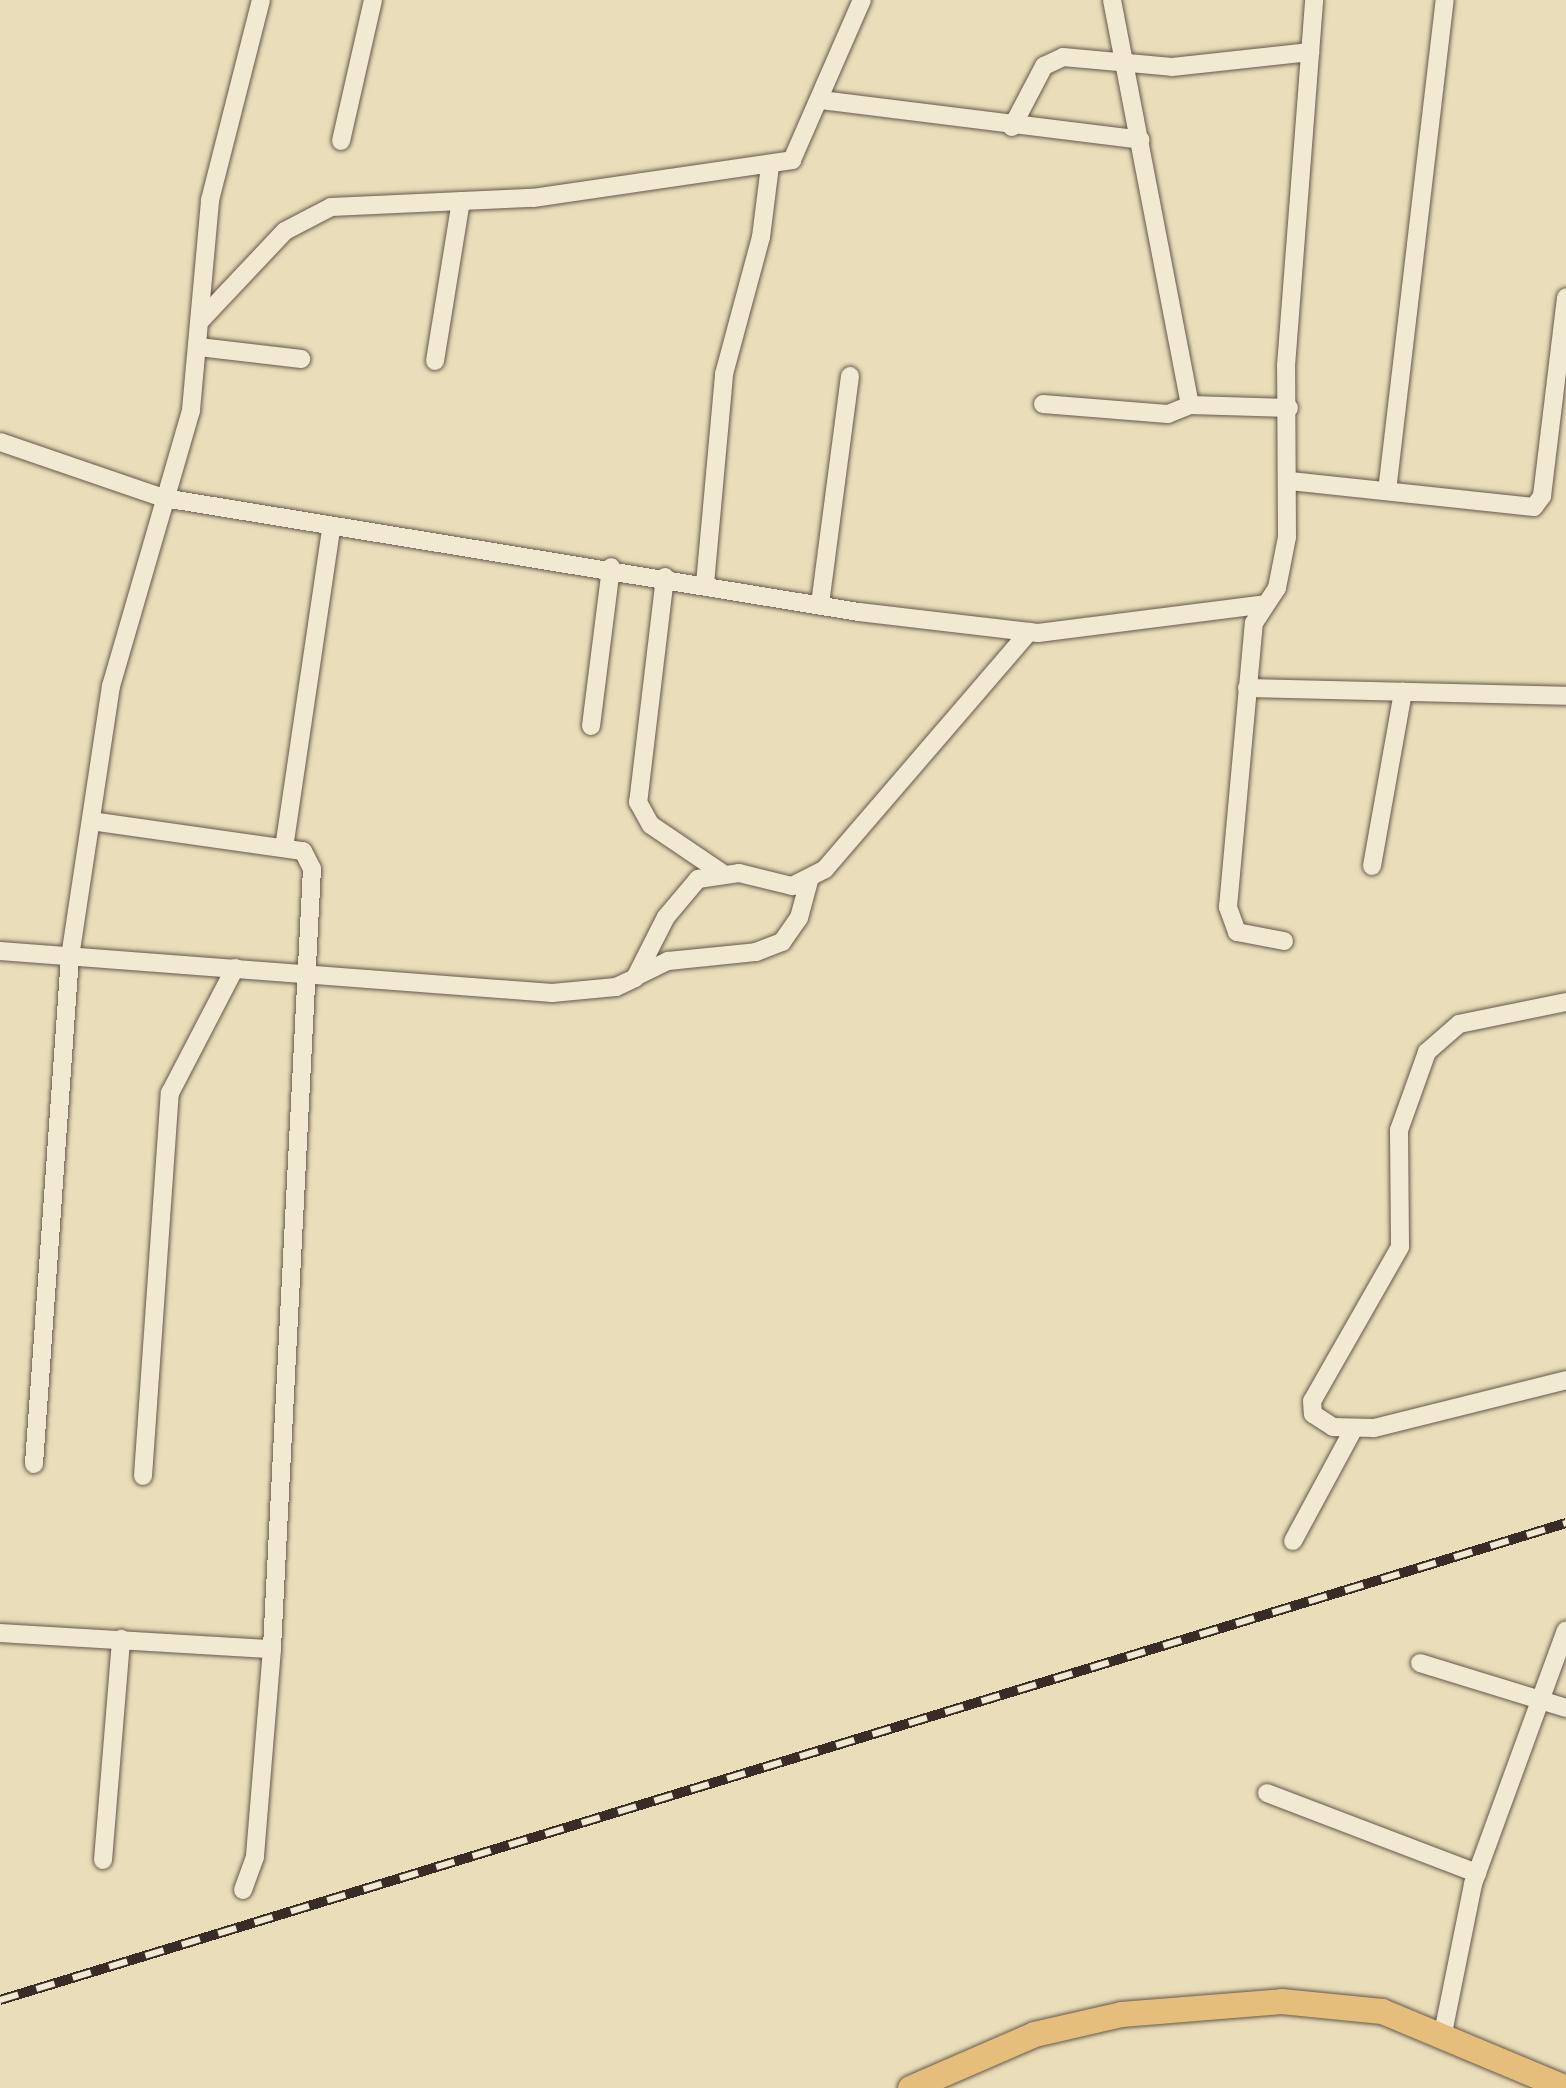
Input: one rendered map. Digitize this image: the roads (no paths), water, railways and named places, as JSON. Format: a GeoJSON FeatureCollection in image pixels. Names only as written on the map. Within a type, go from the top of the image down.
{"type":"FeatureCollection","features":[{"type":"Feature","properties":{"kind":"main road"},"geometry":{"type":"LineString","coordinates":[[910,2088],[1034,2034],[1178,2008],[1282,2000],[1382,2011],[1442,2032],[1566,2088]]}},
{"type":"Feature","properties":{"kind":"street"},"geometry":{"type":"LineString","coordinates":[[34,1464],[70,958],[90,822],[111,686],[191,410],[210,200],[260,0]]}},
{"type":"Feature","properties":{"kind":"street"},"geometry":{"type":"LineString","coordinates":[[341,141],[373,0]]}},
{"type":"Feature","properties":{"kind":"street"},"geometry":{"type":"LineString","coordinates":[[201,320],[306,216],[361,201],[533,198],[770,166],[800,150],[862,0]]}},
{"type":"Feature","properties":{"kind":"street"},"geometry":{"type":"LineString","coordinates":[[1112,0],[1190,405]]}},
{"type":"Feature","properties":{"kind":"street"},"geometry":{"type":"LineString","coordinates":[[1284,940],[1237,932],[1228,907],[1248,688],[1261,606],[1282,574],[1290,481],[1286,366],[1314,0]]}},
{"type":"Feature","properties":{"kind":"street"},"geometry":{"type":"LineString","coordinates":[[1387,491],[1445,0]]}},
{"type":"Feature","properties":{"kind":"street"},"geometry":{"type":"LineString","coordinates":[[1012,127],[1044,66],[1075,57],[1207,66],[1310,52]]}},
{"type":"Feature","properties":{"kind":"street"},"geometry":{"type":"LineString","coordinates":[[821,100],[1012,127],[1141,140]]}},
{"type":"Feature","properties":{"kind":"street"},"geometry":{"type":"LineString","coordinates":[[704,584],[724,374],[761,237],[770,166]]}},
{"type":"Feature","properties":{"kind":"street"},"geometry":{"type":"LineString","coordinates":[[434,362],[461,201]]}},
{"type":"Feature","properties":{"kind":"street"},"geometry":{"type":"LineString","coordinates":[[1290,481],[1534,507],[1542,496],[1566,297]]}},
{"type":"Feature","properties":{"kind":"street"},"geometry":{"type":"LineString","coordinates":[[199,347],[301,359]]}},
{"type":"Feature","properties":{"kind":"street"},"geometry":{"type":"LineString","coordinates":[[820,604],[850,376]]}},
{"type":"Feature","properties":{"kind":"street"},"geometry":{"type":"LineString","coordinates":[[1043,404],[1168,414],[1190,405],[1290,408]]}},
{"type":"Feature","properties":{"kind":"street"},"geometry":{"type":"LineString","coordinates":[[0,442],[164,498],[331,528],[611,567],[820,604],[1029,632],[1078,632],[1261,606]]}},
{"type":"Feature","properties":{"kind":"street"},"geometry":{"type":"LineString","coordinates":[[284,848],[331,528]]}},
{"type":"Feature","properties":{"kind":"street"},"geometry":{"type":"LineString","coordinates":[[591,726],[611,567]]}},
{"type":"Feature","properties":{"kind":"street"},"geometry":{"type":"LineString","coordinates":[[665,577],[638,802],[651,825],[722,873],[776,884],[809,881]]}},
{"type":"Feature","properties":{"kind":"street"},"geometry":{"type":"LineString","coordinates":[[0,951],[552,992],[616,987],[668,961],[756,952],[782,942],[799,918],[809,881],[1029,632]]}},
{"type":"Feature","properties":{"kind":"street"},"geometry":{"type":"LineString","coordinates":[[1248,688],[1566,696]]}},
{"type":"Feature","properties":{"kind":"street"},"geometry":{"type":"LineString","coordinates":[[1372,866],[1404,692]]}},
{"type":"Feature","properties":{"kind":"street"},"geometry":{"type":"LineString","coordinates":[[90,822],[303,851],[312,869],[272,1649],[256,1856],[243,1890]]}},
{"type":"Feature","properties":{"kind":"street"},"geometry":{"type":"LineString","coordinates":[[635,978],[686,891],[698,879],[722,873]]}},
{"type":"Feature","properties":{"kind":"street"},"geometry":{"type":"LineString","coordinates":[[143,1476],[170,1093],[234,968]]}},
{"type":"Feature","properties":{"kind":"street"},"geometry":{"type":"LineString","coordinates":[[1566,1002],[1459,1024],[1442,1033],[1411,1082],[1398,1130],[1400,1247],[1312,1401],[1317,1420],[1353,1430],[1566,1380]]}},
{"type":"Feature","properties":{"kind":"street"},"geometry":{"type":"LineString","coordinates":[[1293,1540],[1353,1430]]}},
{"type":"Feature","properties":{"kind":"street"},"geometry":{"type":"LineString","coordinates":[[1442,2032],[1477,1874],[1566,1630]]}},
{"type":"Feature","properties":{"kind":"street"},"geometry":{"type":"LineString","coordinates":[[0,1634],[272,1649]]}},
{"type":"Feature","properties":{"kind":"street"},"geometry":{"type":"LineString","coordinates":[[103,1860],[120,1639]]}},
{"type":"Feature","properties":{"kind":"street"},"geometry":{"type":"LineString","coordinates":[[1420,1663],[1566,1708]]}},
{"type":"Feature","properties":{"kind":"street"},"geometry":{"type":"LineString","coordinates":[[1268,1794],[1477,1874]]}},
{"type":"Feature","properties":{"kind":"railway"},"geometry":{"type":"LineString","coordinates":[[0,2000],[1566,1523]]}}]}
